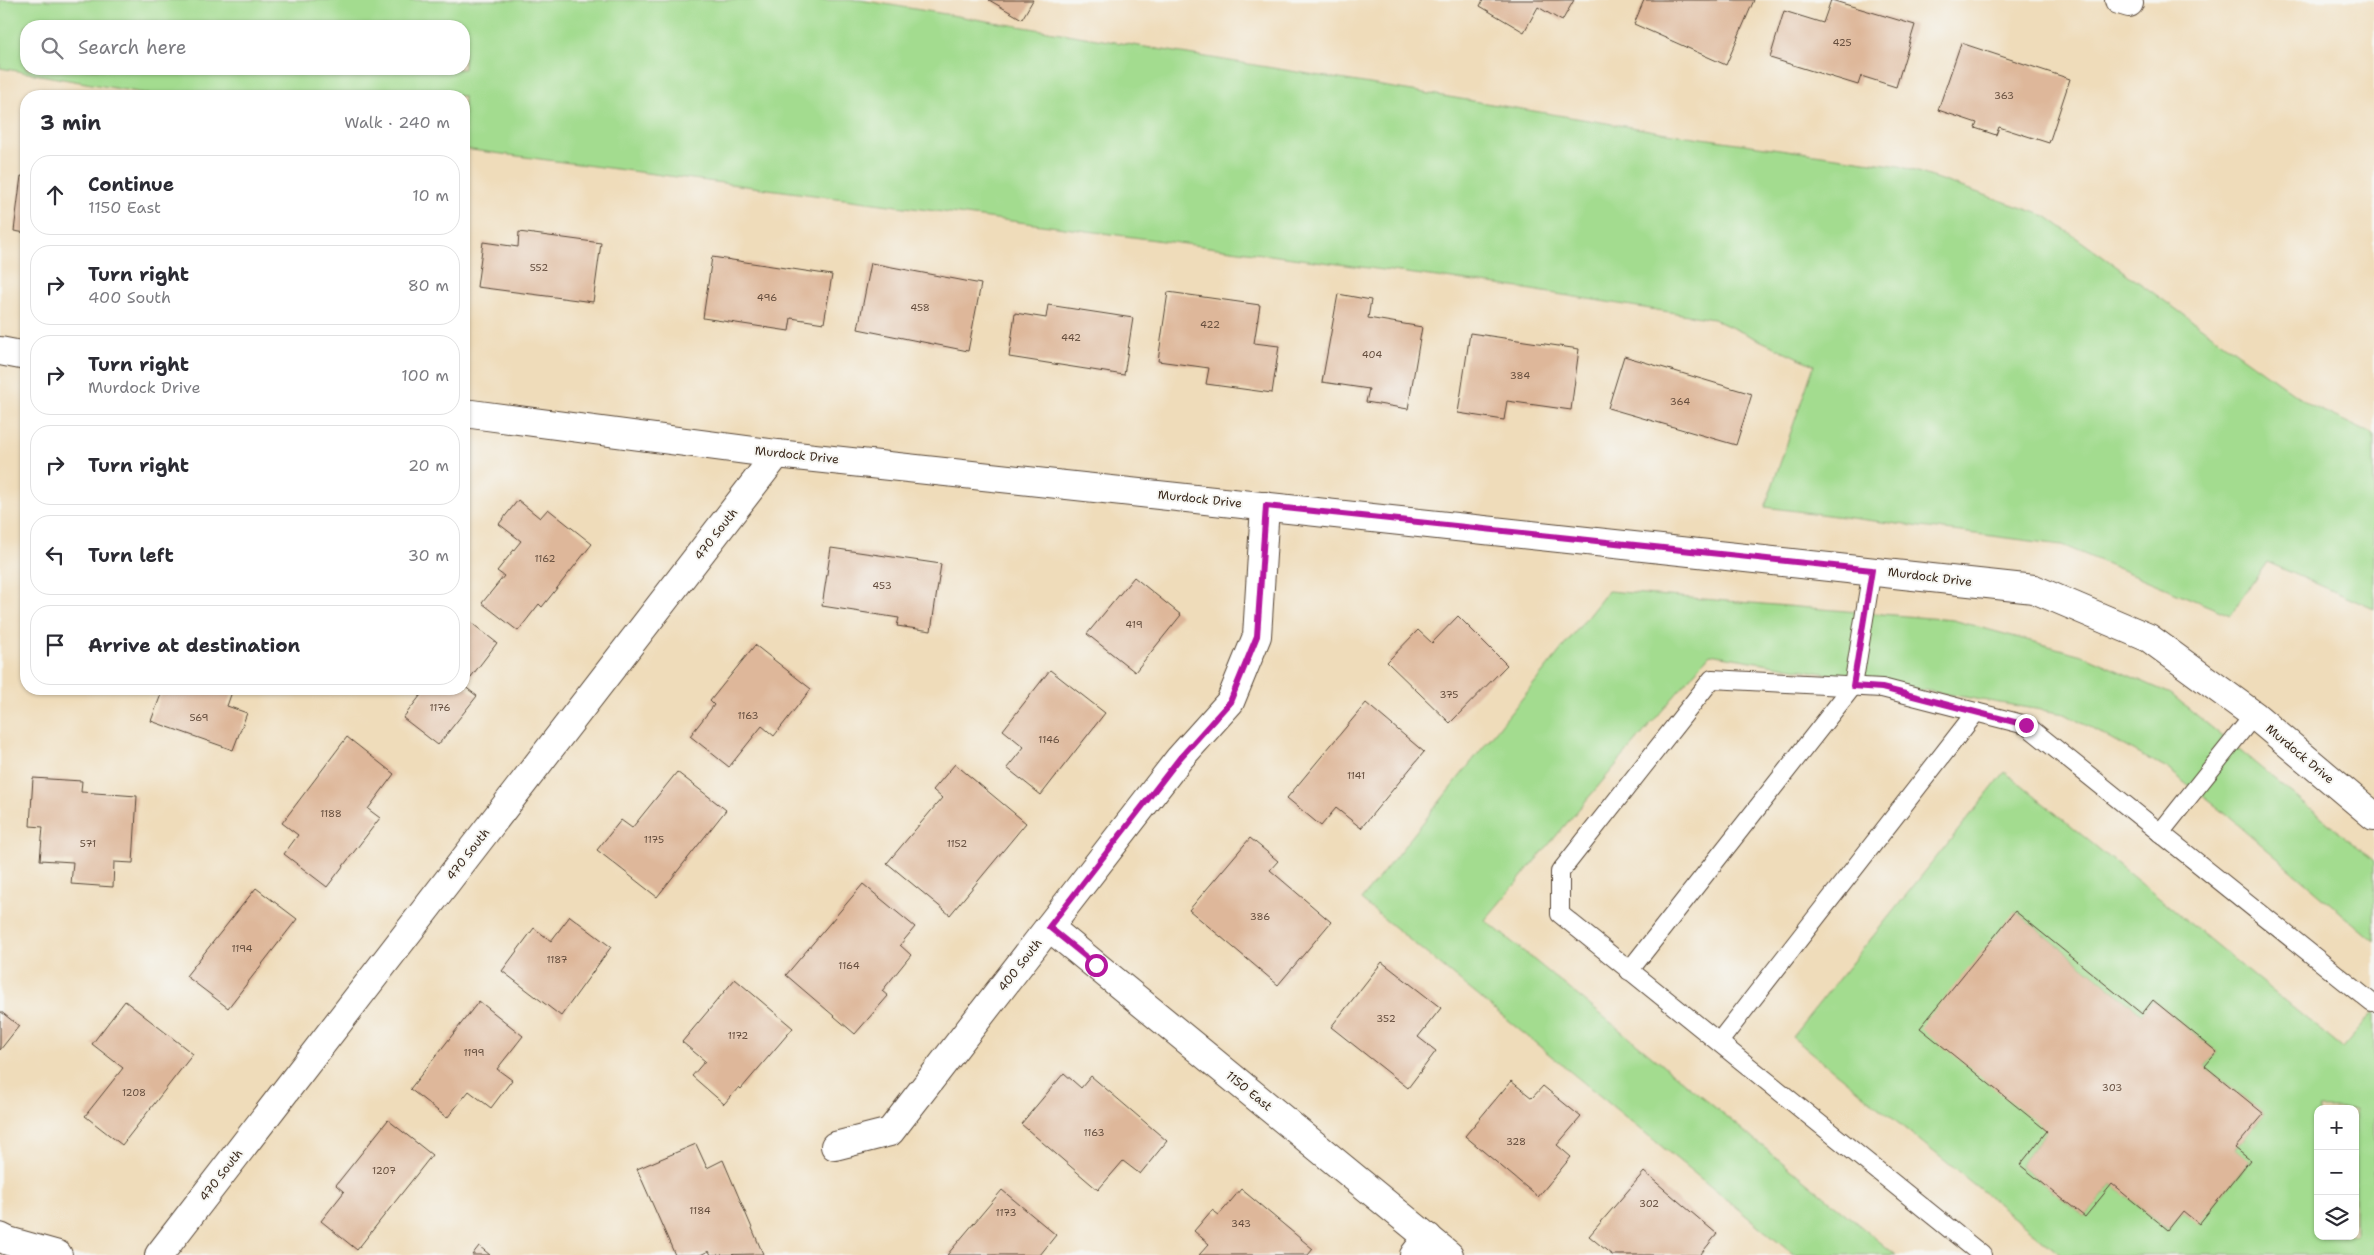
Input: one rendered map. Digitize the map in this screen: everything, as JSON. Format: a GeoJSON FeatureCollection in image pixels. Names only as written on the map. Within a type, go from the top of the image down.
{"type":"FeatureCollection","features":[{"type":"Feature","properties":{"kind":"street"},"geometry":{"type":"LineString","coordinates":[[0,351],[20,355]]}},
{"type":"Feature","properties":{"kind":"street","name":"Murdock Drive"},"geometry":{"type":"LineString","coordinates":[[470,414],[777,454],[1872,570],[2034,589],[2149,638],[2254,716],[2374,816]]}},
{"type":"Feature","properties":{"kind":"street","name":"470 South"},"geometry":{"type":"LineString","coordinates":[[159,1255],[777,454]]}},
{"type":"Feature","properties":{"kind":"street","name":"400 South"},"geometry":{"type":"LineString","coordinates":[[835,1146],[890,1132],[1179,759],[1230,702],[1257,636],[1266,506]]}},
{"type":"Feature","properties":{"kind":"street","name":"1150 East"},"geometry":{"type":"LineString","coordinates":[[1049,927],[1421,1246],[1449,1255]]}},
{"type":"Feature","properties":{"kind":"street"},"geometry":{"type":"LineString","coordinates":[[0,1237],[58,1255]]}},
{"type":"Feature","properties":{"kind":"lane"},"geometry":{"type":"LineString","coordinates":[[1630,971],[1853,686],[1872,570]]}},
{"type":"Feature","properties":{"kind":"lane"},"geometry":{"type":"LineString","coordinates":[[1982,1255],[1560,914],[1560,872],[1712,678],[1882,688],[2026,725],[2372,1003]]}},
{"type":"Feature","properties":{"kind":"lane"},"geometry":{"type":"LineString","coordinates":[[1719,1042],[1976,712]]}},
{"type":"Feature","properties":{"kind":"lane"},"geometry":{"type":"LineString","coordinates":[[2160,833],[2254,716]]}},
{"type":"Feature","properties":{"kind":"green space"},"geometry":{"type":"Polygon","coordinates":[[[0,0],[860,0],[1673,134],[1900,166],[2046,216],[2310,405],[2374,435],[2374,609],[2267,562],[2230,615],[2062,545],[1765,507],[1814,365],[1713,319],[1513,287],[470,150],[470,90],[126,90],[40,75],[470,75],[470,20],[20,20],[20,72],[0,68],[0,0]]]}},
{"type":"Feature","properties":{"kind":"green space"},"geometry":{"type":"Polygon","coordinates":[[[1608,591],[1953,620],[2082,655],[2171,694],[2374,861],[2374,941],[2221,810],[2169,770],[2065,714],[1710,654],[1485,920],[1896,1255],[1794,1255],[1361,900],[1608,591]]]}},
{"type":"Feature","properties":{"kind":"green space"},"geometry":{"type":"Polygon","coordinates":[[[2005,772],[2342,1048],[2374,1011],[2374,1255],[2061,1255],[1792,1037],[2005,772]],[[2015,911],[2047,1131],[2020,1165],[2085,1217],[2112,1184],[2168,1230],[2183,1211],[2199,1223],[2250,1161],[2235,1148],[2264,1114],[2205,1066],[2217,1052],[2153,1000],[2142,1014],[2015,911]]]}},
{"type":"Feature","properties":{"kind":"building"},"geometry":{"type":"Polygon","coordinates":[[[989,0],[1033,0],[1022,19],[989,0]]]}},
{"type":"Feature","properties":{"kind":"building"},"geometry":{"type":"Polygon","coordinates":[[[1483,0],[1574,0],[1562,21],[1538,7],[1524,32],[1480,6],[1483,0]]]}},
{"type":"Feature","properties":{"kind":"building"},"geometry":{"type":"Polygon","coordinates":[[[1644,0],[1754,0],[1726,65],[1634,24],[1644,0]]]}},
{"type":"Feature","properties":{"kind":"building"},"geometry":{"type":"Polygon","coordinates":[[[1831,0],[1915,25],[1896,87],[1861,76],[1858,85],[1770,58],[1784,11],[1823,23],[1831,0]]]}},
{"type":"Feature","properties":{"kind":"building"},"geometry":{"type":"Polygon","coordinates":[[[1961,43],[2070,79],[2049,143],[1999,127],[1996,135],[1975,128],[1977,123],[1938,110],[1961,43]]]}},
{"type":"Feature","properties":{"kind":"building"},"geometry":{"type":"Polygon","coordinates":[[[20,184],[20,232],[14,231],[20,184]]]}},
{"type":"Feature","properties":{"kind":"building"},"geometry":{"type":"Polygon","coordinates":[[[519,232],[601,243],[593,302],[477,287],[483,242],[518,247],[519,232]]]}},
{"type":"Feature","properties":{"kind":"building"},"geometry":{"type":"Polygon","coordinates":[[[712,257],[832,275],[824,323],[791,318],[789,331],[703,318],[712,257]]]}},
{"type":"Feature","properties":{"kind":"building"},"geometry":{"type":"Polygon","coordinates":[[[871,263],[981,284],[968,351],[858,329],[871,263]]]}},
{"type":"Feature","properties":{"kind":"building"},"geometry":{"type":"Polygon","coordinates":[[[1168,292],[1260,305],[1254,343],[1279,346],[1272,393],[1206,384],[1209,368],[1158,361],[1168,292]]]}},
{"type":"Feature","properties":{"kind":"building"},"geometry":{"type":"Polygon","coordinates":[[[1338,294],[1371,300],[1368,318],[1422,327],[1408,409],[1366,402],[1369,389],[1322,382],[1338,294]]]}},
{"type":"Feature","properties":{"kind":"building"},"geometry":{"type":"Polygon","coordinates":[[[1048,305],[1133,318],[1124,375],[1009,357],[1015,313],[1046,318],[1048,305]]]}},
{"type":"Feature","properties":{"kind":"building"},"geometry":{"type":"Polygon","coordinates":[[[1470,333],[1579,349],[1571,410],[1507,401],[1504,420],[1458,413],[1470,333]]]}},
{"type":"Feature","properties":{"kind":"building"},"geometry":{"type":"Polygon","coordinates":[[[1624,356],[1752,394],[1736,445],[1608,408],[1624,356]]]}},
{"type":"Feature","properties":{"kind":"building"},"geometry":{"type":"Polygon","coordinates":[[[518,500],[540,518],[548,509],[592,544],[542,607],[539,604],[518,631],[482,603],[504,576],[497,571],[521,541],[499,524],[518,500]]]}},
{"type":"Feature","properties":{"kind":"building"},"geometry":{"type":"Polygon","coordinates":[[[831,548],[941,564],[931,631],[897,626],[899,618],[822,606],[831,548]]]}},
{"type":"Feature","properties":{"kind":"building"},"geometry":{"type":"Polygon","coordinates":[[[1134,577],[1181,615],[1135,672],[1087,634],[1134,577]]]}},
{"type":"Feature","properties":{"kind":"building"},"geometry":{"type":"Polygon","coordinates":[[[1458,616],[1507,665],[1450,723],[1387,662],[1418,630],[1432,643],[1458,616]]]}},
{"type":"Feature","properties":{"kind":"building"},"geometry":{"type":"Polygon","coordinates":[[[470,622],[497,643],[470,678],[470,622]]]}},
{"type":"Feature","properties":{"kind":"building"},"geometry":{"type":"Polygon","coordinates":[[[755,645],[811,689],[774,736],[762,726],[729,767],[690,736],[714,705],[710,701],[755,645]]]}},
{"type":"Feature","properties":{"kind":"building"},"geometry":{"type":"Polygon","coordinates":[[[1050,670],[1105,713],[1041,795],[1007,768],[1024,747],[1003,730],[1050,670]]]}},
{"type":"Feature","properties":{"kind":"building"},"geometry":{"type":"Polygon","coordinates":[[[470,691],[477,696],[438,745],[403,718],[421,695],[470,695],[470,691]]]}},
{"type":"Feature","properties":{"kind":"building"},"geometry":{"type":"Polygon","coordinates":[[[161,695],[231,695],[227,706],[247,713],[233,750],[151,721],[161,695]]]}},
{"type":"Feature","properties":{"kind":"building"},"geometry":{"type":"Polygon","coordinates":[[[1366,703],[1424,752],[1361,828],[1336,808],[1321,826],[1287,798],[1366,703]]]}},
{"type":"Feature","properties":{"kind":"building"},"geometry":{"type":"Polygon","coordinates":[[[347,737],[394,774],[368,809],[380,818],[327,887],[284,854],[298,835],[282,823],[347,737]]]}},
{"type":"Feature","properties":{"kind":"building"},"geometry":{"type":"Polygon","coordinates":[[[955,764],[1026,823],[950,915],[887,863],[942,798],[933,790],[955,764]]]}},
{"type":"Feature","properties":{"kind":"building"},"geometry":{"type":"Polygon","coordinates":[[[677,772],[726,810],[657,897],[597,850],[621,820],[632,828],[677,772]]]}},
{"type":"Feature","properties":{"kind":"building"},"geometry":{"type":"Polygon","coordinates":[[[33,778],[82,781],[81,792],[137,796],[133,863],[114,862],[113,887],[71,884],[73,862],[40,860],[43,827],[30,826],[33,778]]]}},
{"type":"Feature","properties":{"kind":"building"},"geometry":{"type":"Polygon","coordinates":[[[1250,838],[1278,861],[1270,870],[1331,922],[1278,985],[1189,910],[1250,838]]]}},
{"type":"Feature","properties":{"kind":"building"},"geometry":{"type":"Polygon","coordinates":[[[863,884],[915,927],[900,945],[911,955],[882,991],[888,996],[855,1034],[786,975],[863,884]]]}},
{"type":"Feature","properties":{"kind":"building"},"geometry":{"type":"Polygon","coordinates":[[[256,888],[297,919],[228,1008],[186,976],[256,888]]]}},
{"type":"Feature","properties":{"kind":"building"},"geometry":{"type":"Polygon","coordinates":[[[2015,911],[2142,1014],[2153,1000],[2217,1052],[2205,1066],[2264,1114],[2235,1148],[2250,1160],[2199,1224],[2183,1211],[2168,1230],[2112,1184],[2085,1217],[2020,1165],[2047,1131],[1920,1028],[2015,911]]]}},
{"type":"Feature","properties":{"kind":"building"},"geometry":{"type":"Polygon","coordinates":[[[570,916],[611,947],[561,1016],[502,971],[534,928],[551,941],[570,916]]]}},
{"type":"Feature","properties":{"kind":"building"},"geometry":{"type":"Polygon","coordinates":[[[1382,962],[1441,1008],[1418,1037],[1436,1051],[1408,1088],[1331,1027],[1382,962]]]}},
{"type":"Feature","properties":{"kind":"building"},"geometry":{"type":"Polygon","coordinates":[[[735,979],[793,1028],[741,1089],[739,1087],[724,1104],[692,1076],[705,1061],[682,1042],[735,979]]]}},
{"type":"Feature","properties":{"kind":"building"},"geometry":{"type":"Polygon","coordinates":[[[125,1001],[193,1054],[122,1145],[85,1116],[123,1068],[92,1044],[125,1001]]]}},
{"type":"Feature","properties":{"kind":"building"},"geometry":{"type":"Polygon","coordinates":[[[479,1001],[523,1036],[497,1069],[512,1080],[491,1108],[469,1091],[447,1118],[410,1089],[479,1001]]]}},
{"type":"Feature","properties":{"kind":"building"},"geometry":{"type":"Polygon","coordinates":[[[0,1011],[19,1026],[0,1050],[0,1011]]]}},
{"type":"Feature","properties":{"kind":"building"},"geometry":{"type":"Polygon","coordinates":[[[1064,1073],[1081,1088],[1091,1076],[1167,1141],[1140,1174],[1123,1161],[1098,1190],[1021,1124],[1064,1073]]]}},
{"type":"Feature","properties":{"kind":"building"},"geometry":{"type":"Polygon","coordinates":[[[1511,1081],[1532,1098],[1543,1086],[1581,1117],[1557,1145],[1571,1157],[1538,1197],[1465,1136],[1511,1081]]]}},
{"type":"Feature","properties":{"kind":"building"},"geometry":{"type":"Polygon","coordinates":[[[388,1120],[432,1155],[357,1250],[321,1221],[344,1192],[336,1185],[388,1120]]]}},
{"type":"Feature","properties":{"kind":"building"},"geometry":{"type":"Polygon","coordinates":[[[696,1144],[707,1168],[723,1160],[763,1254],[711,1255],[709,1251],[700,1255],[675,1255],[637,1169],[696,1144]]]}},
{"type":"Feature","properties":{"kind":"building"},"geometry":{"type":"Polygon","coordinates":[[[1644,1172],[1717,1234],[1700,1255],[1612,1255],[1589,1236],[1644,1172]]]}},
{"type":"Feature","properties":{"kind":"building"},"geometry":{"type":"Polygon","coordinates":[[[1241,1189],[1313,1249],[1308,1255],[1199,1255],[1209,1244],[1194,1231],[1212,1210],[1219,1215],[1241,1189]]]}},
{"type":"Feature","properties":{"kind":"building"},"geometry":{"type":"Polygon","coordinates":[[[1002,1190],[1056,1235],[1040,1255],[947,1255],[1002,1190]]]}},
{"type":"Feature","properties":{"kind":"building"},"geometry":{"type":"Polygon","coordinates":[[[479,1246],[490,1255],[472,1255],[479,1246]]]}},
{"type":"Feature","properties":{"kind":"route"},"geometry":{"type":"LineString","coordinates":[[1096,965],[1049,927],[1179,759],[1230,702],[1257,636],[1266,506],[1872,570],[1853,686],[1882,688],[2026,725]]}}]}
